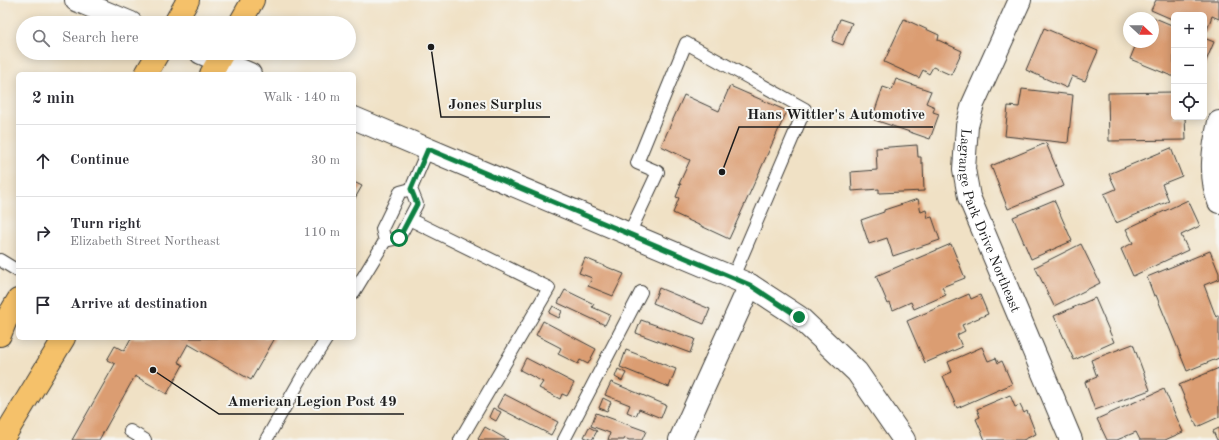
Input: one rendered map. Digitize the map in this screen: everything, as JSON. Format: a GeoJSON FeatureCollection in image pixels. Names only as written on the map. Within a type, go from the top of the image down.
{"type":"FeatureCollection","features":[{"type":"Feature","properties":{"kind":"main road"},"geometry":{"type":"LineString","coordinates":[[179,16],[188,0]]}},
{"type":"Feature","properties":{"kind":"main road"},"geometry":{"type":"LineString","coordinates":[[244,16],[253,0]]}},
{"type":"Feature","properties":{"kind":"main road"},"geometry":{"type":"LineString","coordinates":[[147,72],[154,60]]}},
{"type":"Feature","properties":{"kind":"main road"},"geometry":{"type":"LineString","coordinates":[[0,335],[6,320],[16,303]]}},
{"type":"Feature","properties":{"kind":"main road"},"geometry":{"type":"LineString","coordinates":[[2,440],[63,340]]}},
{"type":"Feature","properties":{"kind":"street"},"geometry":{"type":"LineString","coordinates":[[76,0],[114,16]]}},
{"type":"Feature","properties":{"kind":"street","name":"Lagrange Park Drive Northeast"},"geometry":{"type":"LineString","coordinates":[[1020,0],[973,104],[967,126],[964,169],[969,196],[1071,440]]}},
{"type":"Feature","properties":{"kind":"street"},"geometry":{"type":"LineString","coordinates":[[213,60],[245,72]]}},
{"type":"Feature","properties":{"kind":"street"},"geometry":{"type":"LineString","coordinates":[[356,119],[742,281],[799,317],[857,372],[904,440]]}},
{"type":"Feature","properties":{"kind":"street"},"geometry":{"type":"LineString","coordinates":[[1219,122],[1214,143],[1213,168],[1216,194],[1219,202]]}},
{"type":"Feature","properties":{"kind":"street"},"geometry":{"type":"LineString","coordinates":[[680,440],[742,281]]}},
{"type":"Feature","properties":{"kind":"lane"},"geometry":{"type":"LineString","coordinates":[[629,234],[658,172],[637,163],[686,43],[806,109],[742,281]]}},
{"type":"Feature","properties":{"kind":"lane"},"geometry":{"type":"LineString","coordinates":[[385,241],[399,238],[417,204],[411,189],[428,149]]}},
{"type":"Feature","properties":{"kind":"lane"},"geometry":{"type":"LineString","coordinates":[[356,289],[385,241],[382,229],[400,192],[411,189]]}},
{"type":"Feature","properties":{"kind":"lane"},"geometry":{"type":"LineString","coordinates":[[409,219],[549,288],[460,440]]}},
{"type":"Feature","properties":{"kind":"lane"},"geometry":{"type":"LineString","coordinates":[[0,260],[16,270]]}},
{"type":"Feature","properties":{"kind":"lane"},"geometry":{"type":"LineString","coordinates":[[564,440],[641,292]]}},
{"type":"Feature","properties":{"kind":"lane"},"geometry":{"type":"LineString","coordinates":[[266,440],[302,377],[326,340]]}},
{"type":"Feature","properties":{"kind":"lane"},"geometry":{"type":"LineString","coordinates":[[130,431],[145,440]]}},
{"type":"Feature","properties":{"kind":"building"},"geometry":{"type":"Polygon","coordinates":[[[1156,0],[1219,0],[1219,19],[1212,16],[1207,30],[1207,12],[1171,12],[1171,19],[1159,13],[1159,12],[1151,10],[1156,0]]]}},
{"type":"Feature","properties":{"kind":"building"},"geometry":{"type":"Polygon","coordinates":[[[840,19],[852,23],[843,45],[832,41],[840,19]]]}},
{"type":"Feature","properties":{"kind":"building"},"geometry":{"type":"Polygon","coordinates":[[[904,19],[939,35],[938,40],[962,51],[951,75],[933,67],[929,74],[923,70],[919,78],[884,62],[904,19]]]}},
{"type":"Feature","properties":{"kind":"building"},"geometry":{"type":"Polygon","coordinates":[[[1159,20],[1171,25],[1171,76],[1130,59],[1135,48],[1159,48],[1159,20]]]}},
{"type":"Feature","properties":{"kind":"building"},"geometry":{"type":"Polygon","coordinates":[[[1044,28],[1098,51],[1085,81],[1072,76],[1067,88],[1026,70],[1044,28]]]}},
{"type":"Feature","properties":{"kind":"building"},"geometry":{"type":"Polygon","coordinates":[[[1207,39],[1214,42],[1207,59],[1207,39]]]}},
{"type":"Feature","properties":{"kind":"building"},"geometry":{"type":"Polygon","coordinates":[[[896,79],[931,91],[926,103],[935,107],[933,112],[939,114],[930,139],[872,119],[883,87],[892,90],[896,79]]]}},
{"type":"Feature","properties":{"kind":"building"},"geometry":{"type":"Polygon","coordinates":[[[730,86],[787,111],[729,239],[673,213],[679,198],[676,197],[681,184],[679,184],[690,160],[661,146],[684,95],[719,111],[730,86]]]}},
{"type":"Feature","properties":{"kind":"building"},"geometry":{"type":"Polygon","coordinates":[[[1022,89],[1073,95],[1068,143],[1005,136],[1008,106],[1019,107],[1022,89]]]}},
{"type":"Feature","properties":{"kind":"building"},"geometry":{"type":"Polygon","coordinates":[[[1171,92],[1171,120],[1185,120],[1186,140],[1109,141],[1108,93],[1171,92]]]}},
{"type":"Feature","properties":{"kind":"building"},"geometry":{"type":"Polygon","coordinates":[[[1046,143],[1064,186],[1008,209],[991,166],[1046,143]]]}},
{"type":"Feature","properties":{"kind":"building"},"geometry":{"type":"Polygon","coordinates":[[[917,145],[918,157],[921,157],[921,163],[923,163],[924,191],[879,193],[879,189],[852,191],[851,172],[877,170],[876,148],[917,145]]]}},
{"type":"Feature","properties":{"kind":"building"},"geometry":{"type":"Polygon","coordinates":[[[1171,148],[1182,176],[1162,184],[1169,201],[1116,223],[1104,194],[1116,189],[1109,174],[1171,148]]]}},
{"type":"Feature","properties":{"kind":"building"},"geometry":{"type":"Polygon","coordinates":[[[356,183],[362,186],[356,196],[356,183]]]}},
{"type":"Feature","properties":{"kind":"building"},"geometry":{"type":"Polygon","coordinates":[[[918,199],[921,212],[926,210],[928,218],[932,217],[940,240],[893,256],[887,238],[869,244],[861,220],[884,212],[884,210],[918,199]]]}},
{"type":"Feature","properties":{"kind":"building"},"geometry":{"type":"Polygon","coordinates":[[[1054,200],[1072,241],[1031,259],[1013,217],[1054,200]]]}},
{"type":"Feature","properties":{"kind":"building"},"geometry":{"type":"Polygon","coordinates":[[[1188,200],[1200,226],[1181,235],[1188,250],[1133,276],[1121,249],[1133,243],[1126,229],[1188,200]]]}},
{"type":"Feature","properties":{"kind":"building"},"geometry":{"type":"Polygon","coordinates":[[[951,244],[965,278],[942,287],[946,295],[914,309],[911,302],[893,310],[890,303],[888,304],[876,276],[951,244]]]}},
{"type":"Feature","properties":{"kind":"building"},"geometry":{"type":"Polygon","coordinates":[[[1081,244],[1100,283],[1054,306],[1035,267],[1081,244]]]}},
{"type":"Feature","properties":{"kind":"building"},"geometry":{"type":"Polygon","coordinates":[[[1210,251],[1219,273],[1219,279],[1204,285],[1216,317],[1219,315],[1219,358],[1187,371],[1156,295],[1154,296],[1147,277],[1210,251]]]}},
{"type":"Feature","properties":{"kind":"building"},"geometry":{"type":"Polygon","coordinates":[[[585,258],[624,274],[613,296],[588,286],[592,278],[579,273],[585,258]]]}},
{"type":"Feature","properties":{"kind":"building"},"geometry":{"type":"Polygon","coordinates":[[[659,288],[710,309],[704,324],[653,303],[659,288]]]}},
{"type":"Feature","properties":{"kind":"building"},"geometry":{"type":"Polygon","coordinates":[[[565,290],[594,304],[592,307],[610,315],[605,325],[558,303],[565,290]]]}},
{"type":"Feature","properties":{"kind":"building"},"geometry":{"type":"Polygon","coordinates":[[[969,294],[971,299],[980,295],[988,314],[962,325],[965,331],[957,335],[962,347],[925,363],[907,321],[969,294]]]}},
{"type":"Feature","properties":{"kind":"building"},"geometry":{"type":"Polygon","coordinates":[[[1095,298],[1114,342],[1074,360],[1054,316],[1095,298]]]}},
{"type":"Feature","properties":{"kind":"building"},"geometry":{"type":"Polygon","coordinates":[[[553,306],[562,311],[559,318],[549,313],[553,306]]]}},
{"type":"Feature","properties":{"kind":"building"},"geometry":{"type":"Polygon","coordinates":[[[641,320],[695,339],[690,353],[636,333],[641,320]]]}},
{"type":"Feature","properties":{"kind":"building"},"geometry":{"type":"Polygon","coordinates":[[[543,321],[596,349],[588,364],[580,360],[578,364],[558,354],[561,348],[536,335],[543,321]]]}},
{"type":"Feature","properties":{"kind":"building"},"geometry":{"type":"Polygon","coordinates":[[[130,340],[274,340],[251,380],[188,344],[178,362],[183,365],[167,394],[135,376],[99,440],[72,440],[115,364],[107,360],[115,346],[124,351],[130,340]]]}},
{"type":"Feature","properties":{"kind":"building"},"geometry":{"type":"Polygon","coordinates":[[[1133,344],[1150,390],[1095,410],[1085,382],[1097,377],[1091,360],[1133,344]]]}},
{"type":"Feature","properties":{"kind":"building"},"geometry":{"type":"Polygon","coordinates":[[[982,347],[988,361],[996,358],[998,363],[1002,361],[1012,384],[957,408],[943,376],[952,372],[948,362],[982,347]]]}},
{"type":"Feature","properties":{"kind":"building"},"geometry":{"type":"Polygon","coordinates":[[[626,350],[676,369],[669,387],[620,367],[626,350]]]}},
{"type":"Feature","properties":{"kind":"building"},"geometry":{"type":"Polygon","coordinates":[[[526,358],[574,383],[567,396],[562,394],[560,399],[539,388],[543,382],[520,370],[526,358]]]}},
{"type":"Feature","properties":{"kind":"building"},"geometry":{"type":"Polygon","coordinates":[[[1219,368],[1219,417],[1197,427],[1179,385],[1219,368]]]}},
{"type":"Feature","properties":{"kind":"building"},"geometry":{"type":"Polygon","coordinates":[[[618,369],[626,373],[622,381],[615,377],[618,369]]]}},
{"type":"Feature","properties":{"kind":"building"},"geometry":{"type":"Polygon","coordinates":[[[611,382],[666,405],[661,418],[639,409],[636,416],[627,412],[630,405],[605,395],[611,382]]]}},
{"type":"Feature","properties":{"kind":"building"},"geometry":{"type":"Polygon","coordinates":[[[1164,389],[1183,432],[1165,440],[1140,440],[1136,432],[1117,440],[1107,440],[1097,419],[1164,389]]]}},
{"type":"Feature","properties":{"kind":"building"},"geometry":{"type":"Polygon","coordinates":[[[504,394],[558,422],[551,435],[497,407],[504,394]]]}},
{"type":"Feature","properties":{"kind":"building"},"geometry":{"type":"Polygon","coordinates":[[[1010,395],[1015,407],[1020,405],[1024,413],[1027,411],[1036,434],[1023,440],[985,440],[976,419],[980,417],[977,409],[1010,395]]]}},
{"type":"Feature","properties":{"kind":"building"},"geometry":{"type":"Polygon","coordinates":[[[603,398],[611,402],[607,411],[599,408],[603,398]]]}},
{"type":"Feature","properties":{"kind":"building"},"geometry":{"type":"Polygon","coordinates":[[[493,408],[501,412],[496,421],[489,417],[493,408]]]}},
{"type":"Feature","properties":{"kind":"building"},"geometry":{"type":"Polygon","coordinates":[[[596,413],[646,431],[642,440],[629,440],[625,438],[624,440],[608,440],[610,433],[591,426],[596,413]]]}},
{"type":"Feature","properties":{"kind":"building"},"geometry":{"type":"Polygon","coordinates":[[[485,427],[508,440],[479,440],[478,439],[485,427]]]}},
{"type":"Feature","properties":{"kind":"building"},"geometry":{"type":"Polygon","coordinates":[[[589,427],[597,431],[592,440],[584,437],[589,427]]]}},
{"type":"Feature","properties":{"kind":"building"},"geometry":{"type":"Polygon","coordinates":[[[1219,428],[1219,440],[1217,440],[1213,431],[1219,428]]]}},
{"type":"Feature","properties":{"kind":"place","name":"Jones Surplus"},"geometry":{"type":"Point","coordinates":[431,47]}},
{"type":"Feature","properties":{"kind":"place","name":"Hans Wittler's Automotive"},"geometry":{"type":"Point","coordinates":[722,172]}},
{"type":"Feature","properties":{"kind":"place","name":"American Legion Post 49"},"geometry":{"type":"Point","coordinates":[153,370]}},
{"type":"Feature","properties":{"kind":"route"},"geometry":{"type":"LineString","coordinates":[[399,238],[417,204],[411,189],[428,149],[750,285],[799,317]]}}]}
